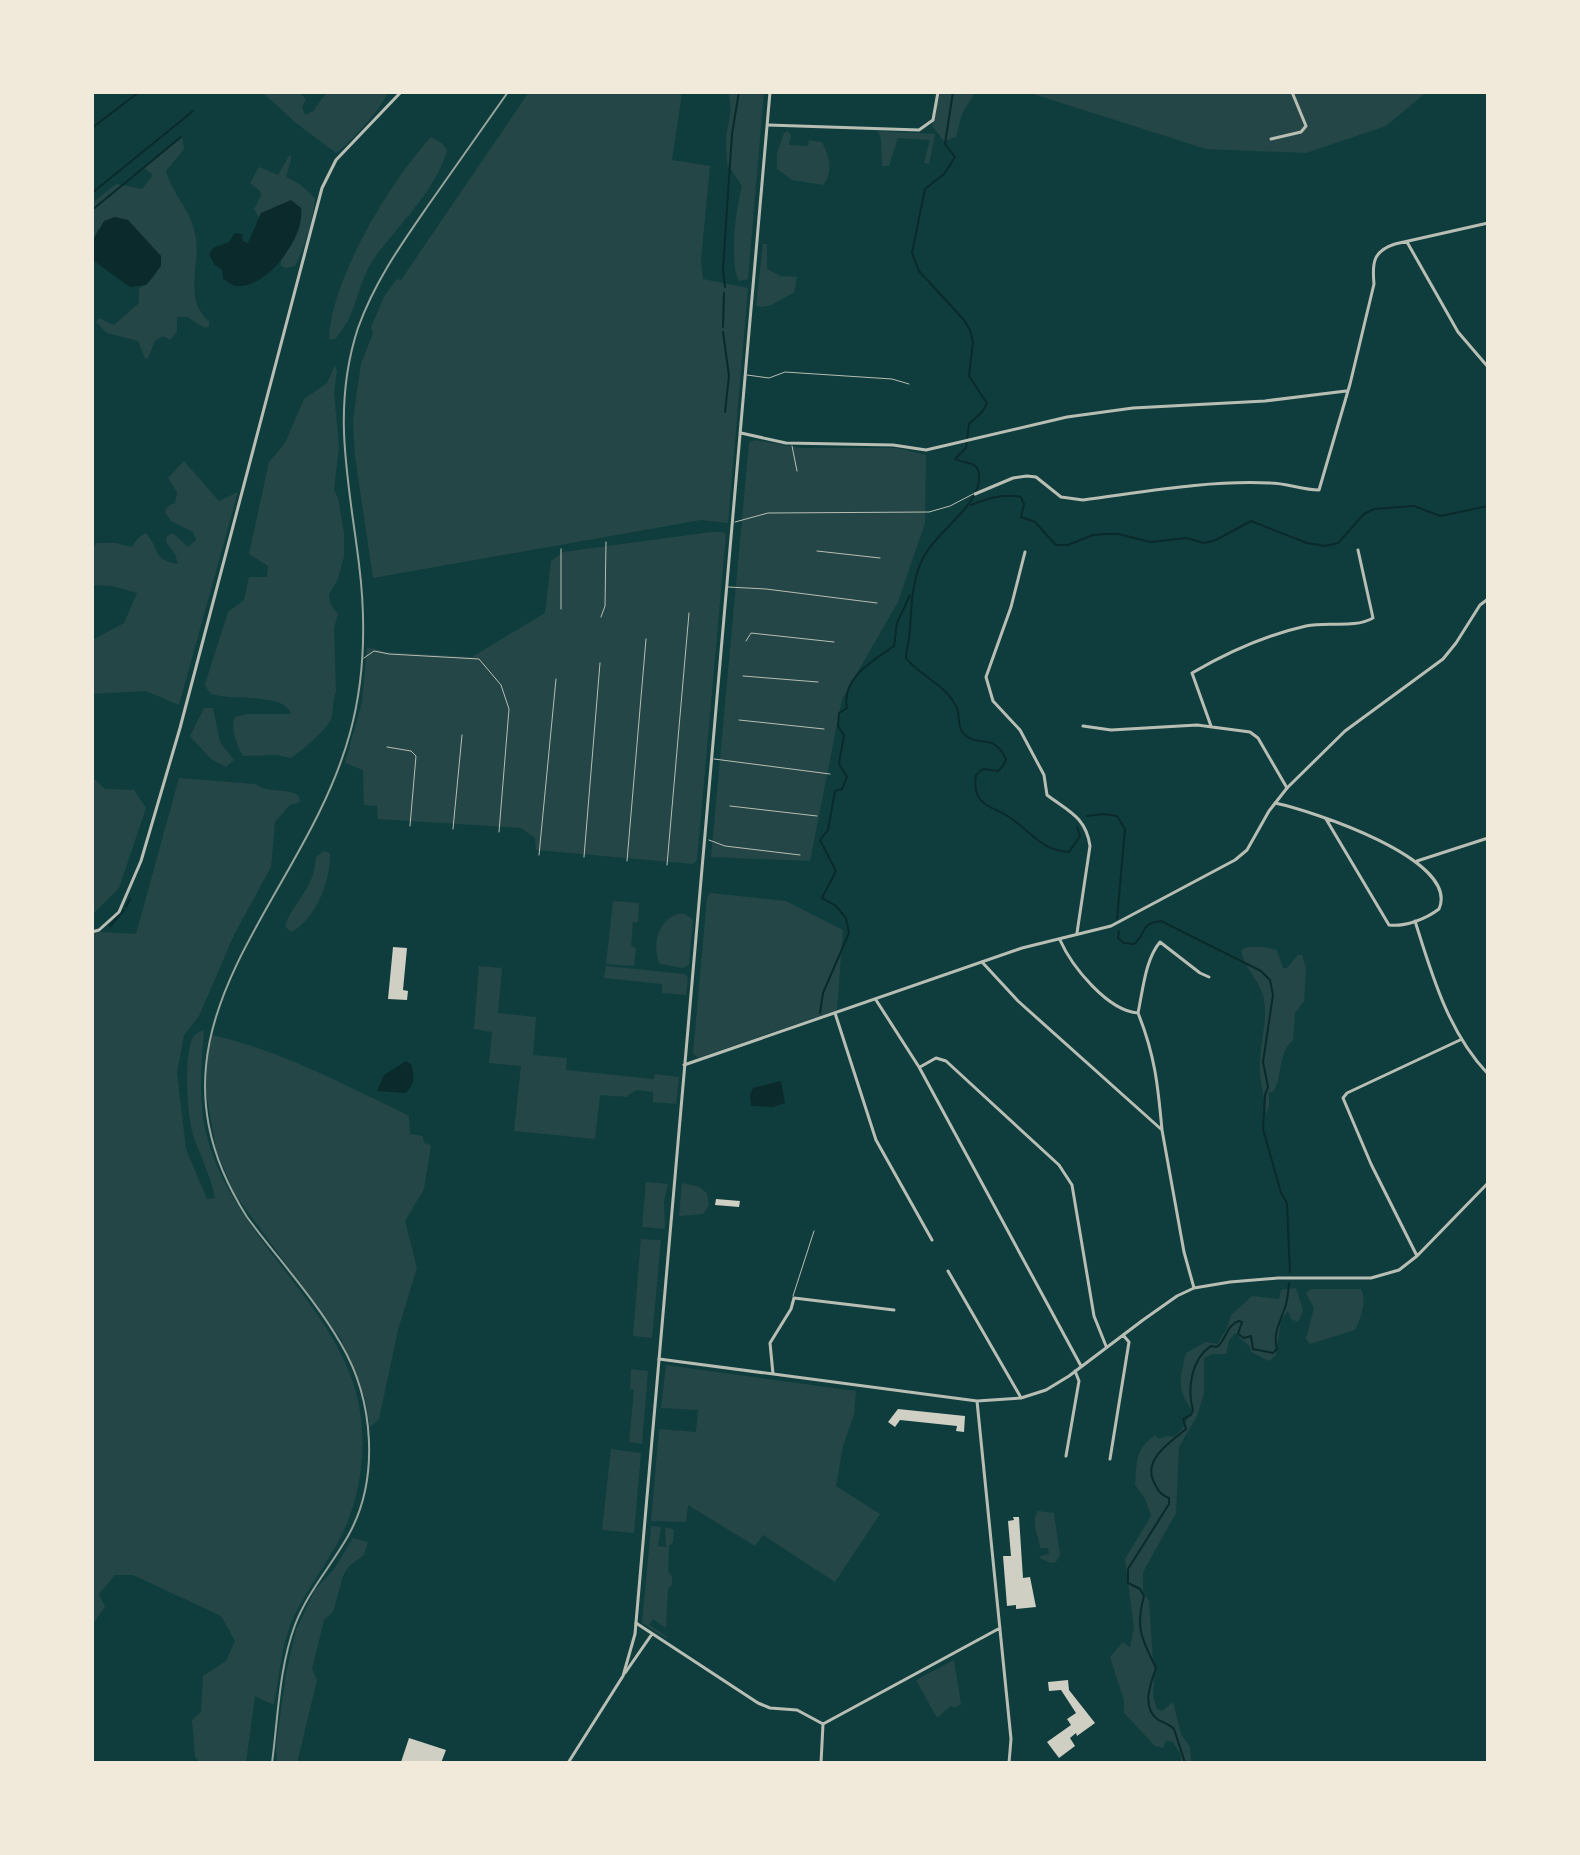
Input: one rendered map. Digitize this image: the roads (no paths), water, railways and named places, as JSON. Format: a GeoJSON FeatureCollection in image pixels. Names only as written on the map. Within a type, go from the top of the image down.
{"type":"FeatureCollection","features":[{"type":"Feature","properties":{"kind":"street"},"geometry":{"type":"LineString","coordinates":[[92,932],[99,930],[119,912],[141,861],[180,728],[322,188],[336,160],[401,92]]}},
{"type":"Feature","properties":{"kind":"street"},"geometry":{"type":"LineString","coordinates":[[623,1676],[636,1623],[770,92]]}},
{"type":"Feature","properties":{"kind":"street"},"geometry":{"type":"LineString","coordinates":[[768,125],[919,130],[933,120],[938,92]]}},
{"type":"Feature","properties":{"kind":"street"},"geometry":{"type":"LineString","coordinates":[[1271,139],[1301,132],[1306,126],[1292,92]]}},
{"type":"Feature","properties":{"kind":"street"},"geometry":{"type":"LineString","coordinates":[[975,494],[1013,478],[1027,476],[1036,477],[1061,497],[1083,500],[1232,483],[1281,484],[1319,490],[1374,284],[1374,259],[1385,247],[1488,223]]}},
{"type":"Feature","properties":{"kind":"street"},"geometry":{"type":"LineString","coordinates":[[1407,242],[1458,332],[1488,367]]}},
{"type":"Feature","properties":{"kind":"street"},"geometry":{"type":"LineString","coordinates":[[741,433],[792,443],[893,445],[921,450],[1043,422],[1133,408],[1265,401],[1346,391]]}},
{"type":"Feature","properties":{"kind":"street"},"geometry":{"type":"LineString","coordinates":[[1211,726],[1192,673],[1237,648],[1304,626],[1350,624],[1373,618],[1358,550]]}},
{"type":"Feature","properties":{"kind":"street"},"geometry":{"type":"LineString","coordinates":[[1025,552],[1011,607],[986,677],[993,701],[1020,730],[1044,775],[1047,795],[1071,810],[1089,834],[1090,846],[1077,933]]}},
{"type":"Feature","properties":{"kind":"street"},"geometry":{"type":"LineString","coordinates":[[687,1064],[1058,937],[1123,921],[1235,860],[1247,850],[1287,788],[1345,731],[1443,659],[1480,605],[1488,599]]}},
{"type":"Feature","properties":{"kind":"street"},"geometry":{"type":"LineString","coordinates":[[1083,726],[1100,730],[1211,726],[1254,735],[1287,788]]}},
{"type":"Feature","properties":{"kind":"street"},"geometry":{"type":"LineString","coordinates":[[1275,803],[1297,807],[1326,819],[1393,847],[1417,861],[1438,889],[1442,903],[1434,914],[1398,926],[1386,922],[1326,819]]}},
{"type":"Feature","properties":{"kind":"street"},"geometry":{"type":"LineString","coordinates":[[1417,861],[1488,838]]}},
{"type":"Feature","properties":{"kind":"street"},"geometry":{"type":"LineString","coordinates":[[1415,921],[1437,989],[1460,1040],[1488,1074]]}},
{"type":"Feature","properties":{"kind":"street"},"geometry":{"type":"LineString","coordinates":[[1058,937],[1106,999],[1121,1010],[1138,1013]]}},
{"type":"Feature","properties":{"kind":"street"},"geometry":{"type":"LineString","coordinates":[[1194,1288],[1184,1252],[1162,1130],[1155,1063],[1138,1013],[1144,980],[1160,942],[1209,977]]}},
{"type":"Feature","properties":{"kind":"street"},"geometry":{"type":"LineString","coordinates":[[982,962],[1018,1001],[1162,1130]]}},
{"type":"Feature","properties":{"kind":"street"},"geometry":{"type":"LineString","coordinates":[[876,1000],[919,1067],[1081,1366]]}},
{"type":"Feature","properties":{"kind":"street"},"geometry":{"type":"LineString","coordinates":[[835,1013],[876,1140],[932,1240]]}},
{"type":"Feature","properties":{"kind":"street"},"geometry":{"type":"LineString","coordinates":[[1417,1256],[1371,1164],[1343,1098],[1347,1093],[1460,1040]]}},
{"type":"Feature","properties":{"kind":"street"},"geometry":{"type":"LineString","coordinates":[[919,1067],[936,1058],[946,1061],[1068,1175],[1094,1316],[1106,1346]]}},
{"type":"Feature","properties":{"kind":"street"},"geometry":{"type":"LineString","coordinates":[[659,1359],[977,1401],[1021,1398],[1046,1390],[1177,1296],[1194,1288],[1278,1278],[1380,1277],[1399,1270],[1417,1256],[1488,1183]]}},
{"type":"Feature","properties":{"kind":"street"},"geometry":{"type":"LineString","coordinates":[[948,1271],[1021,1398]]}},
{"type":"Feature","properties":{"kind":"street"},"geometry":{"type":"LineString","coordinates":[[773,1374],[770,1343],[791,1309],[794,1298],[894,1310]]}},
{"type":"Feature","properties":{"kind":"street"},"geometry":{"type":"LineString","coordinates":[[1110,1459],[1129,1342],[1123,1335]]}},
{"type":"Feature","properties":{"kind":"street"},"geometry":{"type":"LineString","coordinates":[[1066,1456],[1079,1381],[1075,1371]]}},
{"type":"Feature","properties":{"kind":"street"},"geometry":{"type":"LineString","coordinates":[[977,1401],[1011,1739],[1009,1763]]}},
{"type":"Feature","properties":{"kind":"street"},"geometry":{"type":"LineString","coordinates":[[636,1623],[763,1705],[797,1710],[823,1724]]}},
{"type":"Feature","properties":{"kind":"street"},"geometry":{"type":"LineString","coordinates":[[823,1724],[1000,1628]]}},
{"type":"Feature","properties":{"kind":"street"},"geometry":{"type":"LineString","coordinates":[[568,1763],[652,1634]]}},
{"type":"Feature","properties":{"kind":"street"},"geometry":{"type":"LineString","coordinates":[[821,1763],[823,1724]]}},
{"type":"Feature","properties":{"kind":"lane"},"geometry":{"type":"LineString","coordinates":[[747,375],[769,378],[785,372],[892,379],[909,384]]}},
{"type":"Feature","properties":{"kind":"lane"},"geometry":{"type":"LineString","coordinates":[[792,443],[797,471]]}},
{"type":"Feature","properties":{"kind":"lane"},"geometry":{"type":"LineString","coordinates":[[733,522],[768,513],[929,512],[975,494]]}},
{"type":"Feature","properties":{"kind":"lane"},"geometry":{"type":"LineString","coordinates":[[601,617],[605,606],[606,542]]}},
{"type":"Feature","properties":{"kind":"lane"},"geometry":{"type":"LineString","coordinates":[[561,549],[561,609]]}},
{"type":"Feature","properties":{"kind":"lane"},"geometry":{"type":"LineString","coordinates":[[817,551],[880,558]]}},
{"type":"Feature","properties":{"kind":"lane"},"geometry":{"type":"LineString","coordinates":[[727,587],[877,603]]}},
{"type":"Feature","properties":{"kind":"lane"},"geometry":{"type":"LineString","coordinates":[[667,865],[689,613]]}},
{"type":"Feature","properties":{"kind":"lane"},"geometry":{"type":"LineString","coordinates":[[746,641],[751,633],[834,642]]}},
{"type":"Feature","properties":{"kind":"lane"},"geometry":{"type":"LineString","coordinates":[[627,861],[646,639]]}},
{"type":"Feature","properties":{"kind":"lane"},"geometry":{"type":"LineString","coordinates":[[364,658],[374,651],[479,659],[501,685],[509,709],[499,832]]}},
{"type":"Feature","properties":{"kind":"lane"},"geometry":{"type":"LineString","coordinates":[[584,857],[600,663]]}},
{"type":"Feature","properties":{"kind":"lane"},"geometry":{"type":"LineString","coordinates":[[743,676],[818,682]]}},
{"type":"Feature","properties":{"kind":"lane"},"geometry":{"type":"LineString","coordinates":[[539,855],[556,679]]}},
{"type":"Feature","properties":{"kind":"lane"},"geometry":{"type":"LineString","coordinates":[[739,720],[824,729]]}},
{"type":"Feature","properties":{"kind":"lane"},"geometry":{"type":"LineString","coordinates":[[453,829],[462,735]]}},
{"type":"Feature","properties":{"kind":"lane"},"geometry":{"type":"LineString","coordinates":[[387,747],[411,751],[416,756],[410,826]]}},
{"type":"Feature","properties":{"kind":"lane"},"geometry":{"type":"LineString","coordinates":[[711,758],[830,774]]}},
{"type":"Feature","properties":{"kind":"lane"},"geometry":{"type":"LineString","coordinates":[[730,806],[817,816]]}},
{"type":"Feature","properties":{"kind":"lane"},"geometry":{"type":"LineString","coordinates":[[703,838],[725,846],[800,855]]}},
{"type":"Feature","properties":{"kind":"lane"},"geometry":{"type":"LineString","coordinates":[[794,1298],[814,1231]]}},
{"type":"Feature","properties":{"kind":"waterway"},"geometry":{"type":"LineString","coordinates":[[92,128],[139,92]]}},
{"type":"Feature","properties":{"kind":"waterway"},"geometry":{"type":"LineString","coordinates":[[725,287],[723,269],[732,134],[739,92]]}},
{"type":"Feature","properties":{"kind":"waterway"},"geometry":{"type":"LineString","coordinates":[[953,92],[945,144],[955,157],[944,174],[925,189],[912,253],[919,271],[970,330],[973,342],[969,376],[987,403],[969,424],[966,448],[955,459],[976,466],[978,485],[966,507],[937,538],[922,560],[913,589],[906,658],[951,698],[965,735],[991,743],[1006,759],[998,771],[983,769],[976,775],[976,790],[983,802],[1014,820],[1042,843],[1059,851],[1069,852],[1080,836],[1077,827]]}},
{"type":"Feature","properties":{"kind":"waterway"},"geometry":{"type":"LineString","coordinates":[[92,193],[193,111]]}},
{"type":"Feature","properties":{"kind":"waterway"},"geometry":{"type":"LineString","coordinates":[[92,210],[181,137]]}},
{"type":"Feature","properties":{"kind":"waterway"},"geometry":{"type":"LineString","coordinates":[[723,327],[724,293]]}},
{"type":"Feature","properties":{"kind":"waterway"},"geometry":{"type":"LineString","coordinates":[[723,332],[729,376],[725,412]]}},
{"type":"Feature","properties":{"kind":"waterway"},"geometry":{"type":"LineString","coordinates":[[971,505],[996,497],[1021,497],[1024,504],[1021,517],[1035,522],[1056,545],[1068,545],[1093,535],[1105,534],[1151,542],[1186,538],[1204,543],[1251,521],[1307,543],[1325,546],[1338,543],[1364,514],[1374,509],[1414,506],[1440,516],[1488,506]]}},
{"type":"Feature","properties":{"kind":"waterway"},"geometry":{"type":"LineString","coordinates":[[820,1013],[823,993],[849,933],[846,918],[836,906],[822,898],[836,871],[820,840],[828,830],[835,791],[842,789],[847,777],[839,764],[844,735],[838,726],[839,713],[847,708],[849,688],[860,671],[894,646],[897,623],[910,595]]}},
{"type":"Feature","properties":{"kind":"waterway"},"geometry":{"type":"LineString","coordinates":[[1087,816],[1117,816],[1125,829],[1117,919]]}},
{"type":"Feature","properties":{"kind":"waterway"},"geometry":{"type":"LineString","coordinates":[[126,907],[130,899]]}},
{"type":"Feature","properties":{"kind":"waterway"},"geometry":{"type":"LineString","coordinates":[[110,926],[124,910]]}},
{"type":"Feature","properties":{"kind":"waterway"},"geometry":{"type":"LineString","coordinates":[[1119,931],[1118,938],[1124,943],[1134,944],[1149,924],[1161,921],[1261,971],[1270,980],[1273,995],[1263,1062],[1268,1087],[1263,1129],[1281,1193],[1287,1203],[1290,1272]]}},
{"type":"Feature","properties":{"kind":"waterway"},"geometry":{"type":"LineString","coordinates":[[1185,1763],[1174,1729],[1157,1719],[1149,1708],[1149,1694],[1156,1668],[1141,1634],[1144,1596],[1140,1589],[1128,1583],[1128,1569],[1169,1504],[1169,1498],[1159,1491],[1153,1480],[1152,1464],[1161,1451],[1186,1429],[1183,1419],[1193,1410],[1190,1393],[1192,1375],[1199,1359],[1211,1346],[1217,1347],[1231,1326],[1239,1321],[1242,1322],[1238,1334],[1244,1338],[1251,1336],[1253,1349],[1273,1353],[1277,1349],[1276,1334],[1289,1283]]}},
{"type":"Feature","properties":{"kind":"railway"},"geometry":{"type":"LineString","coordinates":[[272,1763],[282,1676],[290,1641],[306,1602],[348,1536],[358,1514],[369,1465],[369,1440],[361,1390],[341,1344],[308,1295],[247,1217],[214,1148],[205,1085],[214,1025],[235,968],[327,796],[355,712],[363,649],[363,606],[347,475],[344,417],[345,388],[358,328],[380,280],[398,251],[508,92]]}}]}
